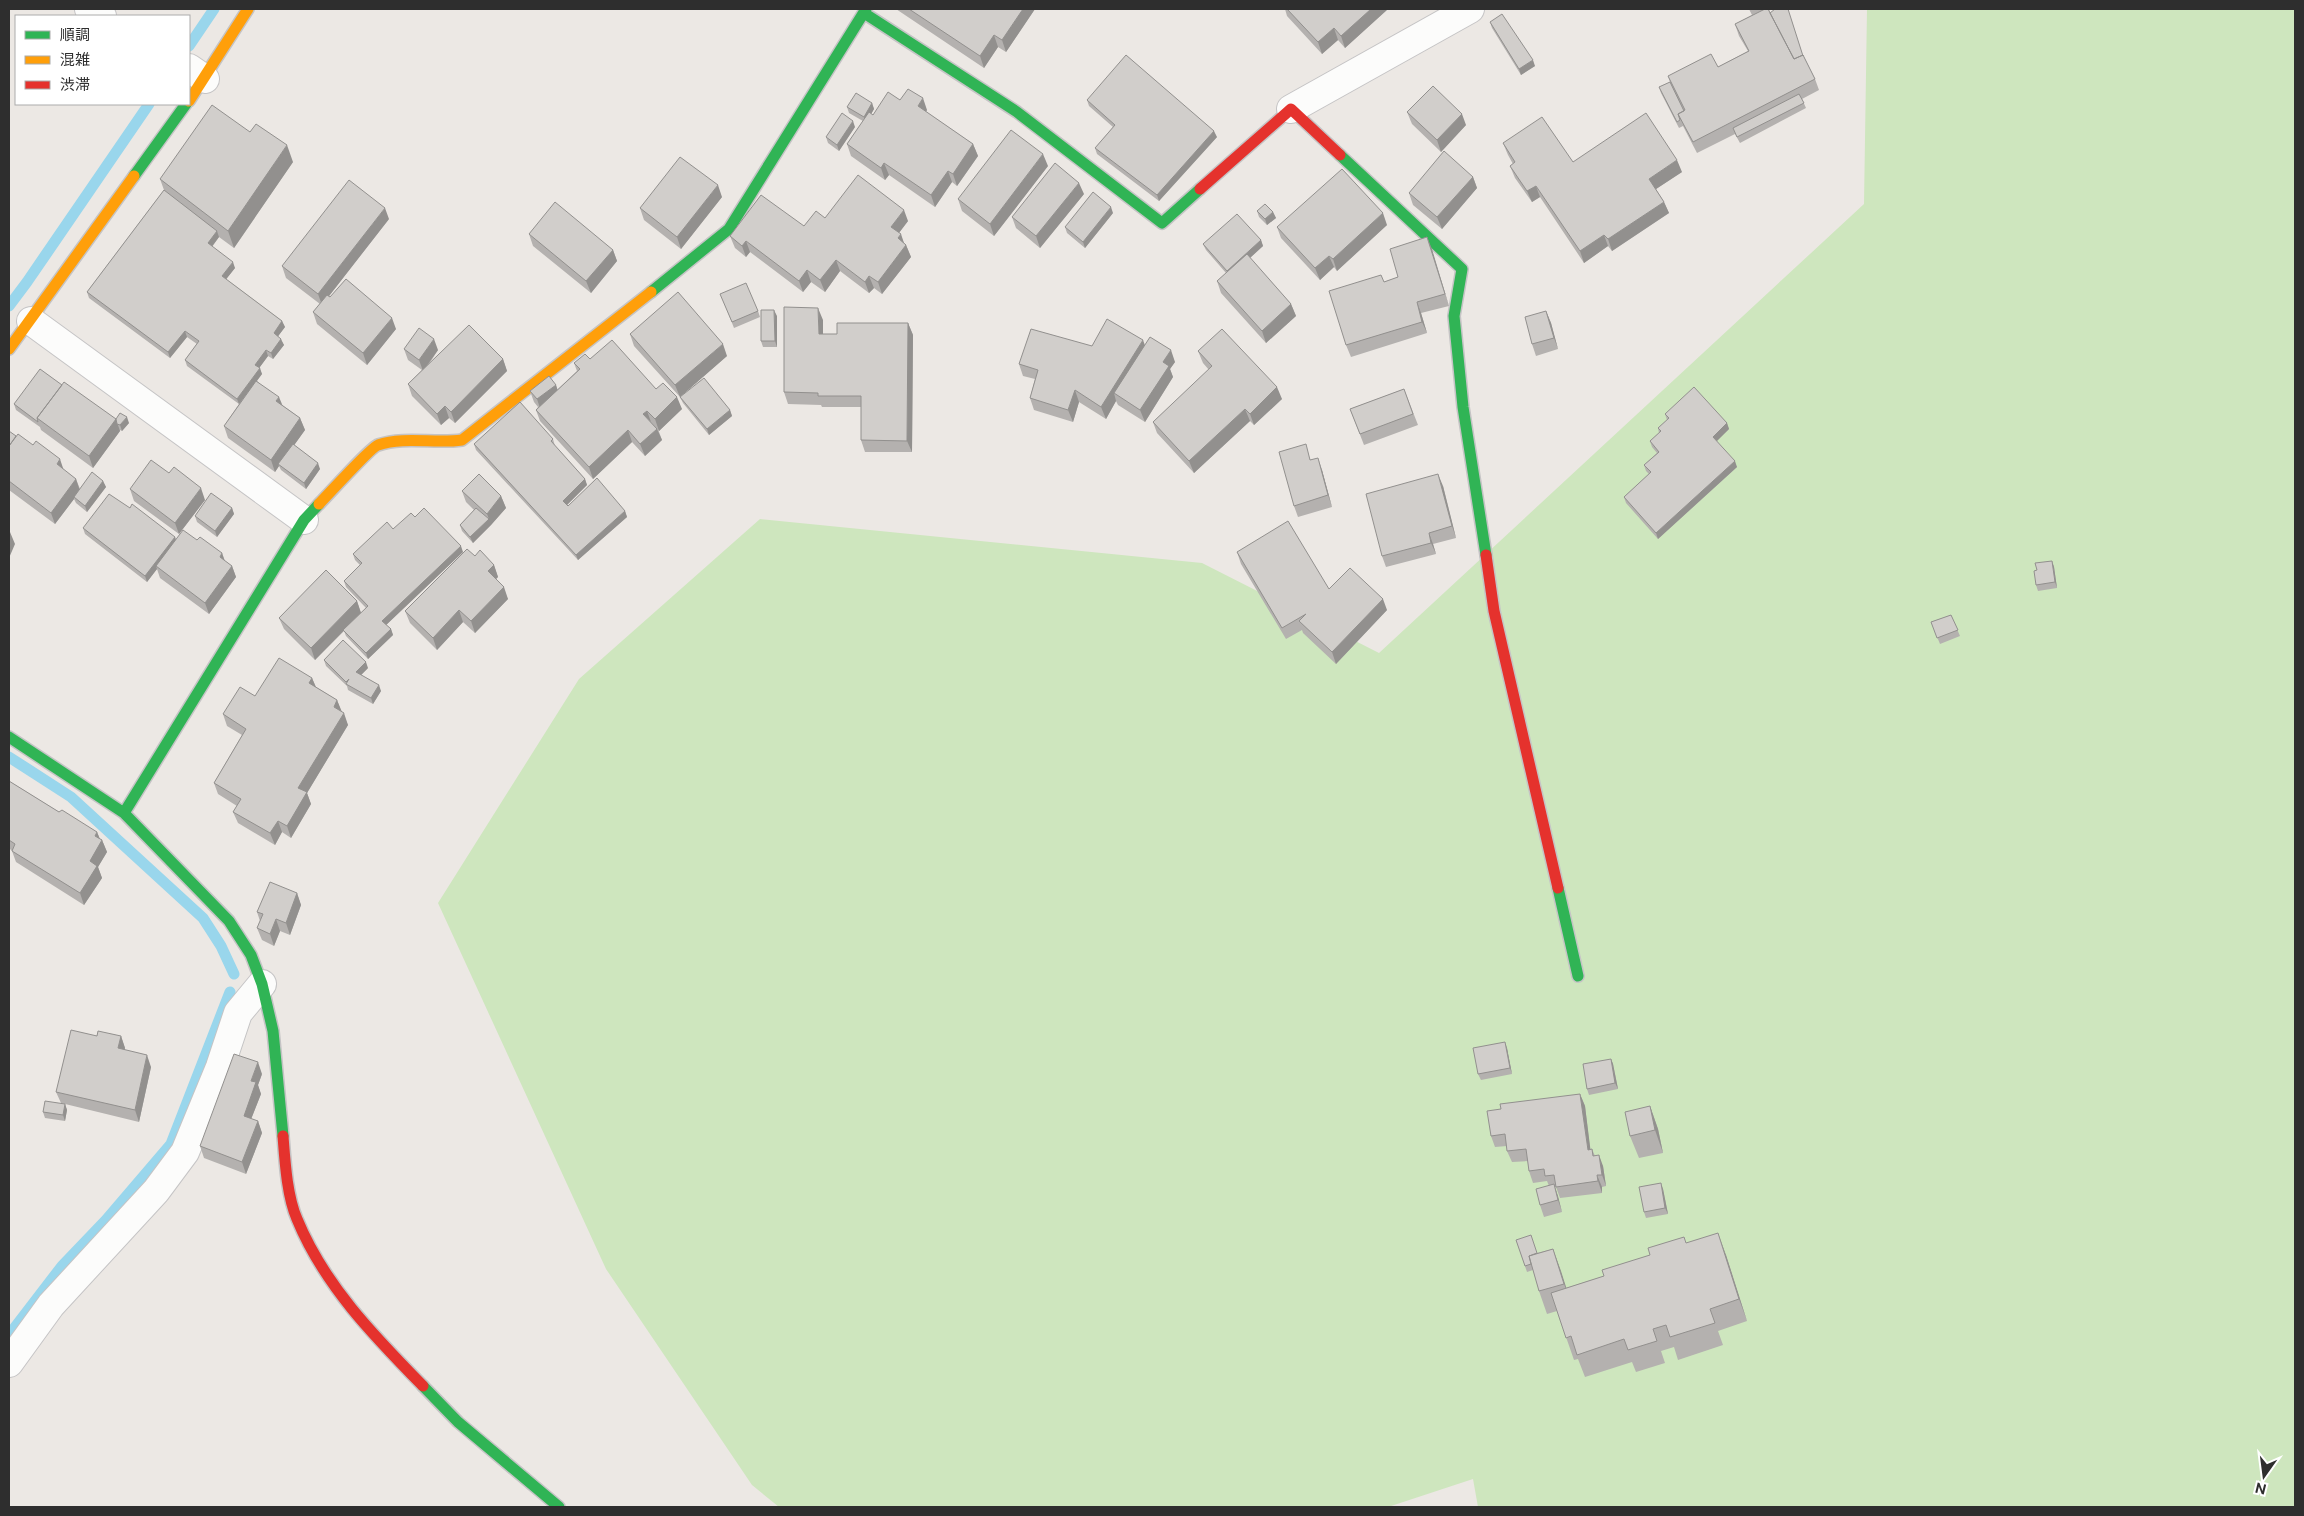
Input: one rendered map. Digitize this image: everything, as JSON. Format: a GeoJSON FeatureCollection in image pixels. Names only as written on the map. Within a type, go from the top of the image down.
{"type":"FeatureCollection","features":[{"type":"Feature","properties":{"kind":"street"},"geometry":{"type":"LineString","coordinates":[[89,9],[100,15]]}},
{"type":"Feature","properties":{"kind":"street"},"geometry":{"type":"LineString","coordinates":[[190,97],[197,74],[248,9]]}},
{"type":"Feature","properties":{"kind":"street"},"geometry":{"type":"LineString","coordinates":[[124,813],[304,520],[376,445],[399,441],[449,442],[462,440],[713,244],[729,229],[865,11],[1017,112],[1162,222],[1292,109],[1470,9]]}},
{"type":"Feature","properties":{"kind":"street"},"geometry":{"type":"LineString","coordinates":[[9,349],[32,321],[185,105]]}},
{"type":"Feature","properties":{"kind":"street"},"geometry":{"type":"LineString","coordinates":[[1292,109],[1462,269],[1454,316],[1463,408],[1494,611],[1578,976]]}},
{"type":"Feature","properties":{"kind":"street"},"geometry":{"type":"LineString","coordinates":[[32,321],[304,520]]}},
{"type":"Feature","properties":{"kind":"street"},"geometry":{"type":"LineString","coordinates":[[9,737],[124,813],[229,921],[251,955],[262,984],[273,1031],[286,1171],[296,1218],[324,1272],[371,1333],[458,1422],[559,1507]]}},
{"type":"Feature","properties":{"kind":"street"},"geometry":{"type":"LineString","coordinates":[[9,1363],[51,1305],[156,1191],[185,1152],[220,1067],[238,1013],[262,984]]}},
{"type":"Feature","properties":{"kind":"green space"},"geometry":{"type":"Polygon","coordinates":[[[1867,9],[2295,9],[2295,1507],[1478,1507],[1473,1479],[1388,1507],[779,1507],[752,1485],[606,1269],[438,903],[579,679],[760,519],[1202,563],[1379,653],[1864,204],[1867,9]]]}},
{"type":"Feature","properties":{"kind":"building"},"geometry":{"type":"Polygon","coordinates":[[[909,9],[1023,9],[1002,40],[994,35],[980,56],[909,9]]]}},
{"type":"Feature","properties":{"kind":"building"},"geometry":{"type":"Polygon","coordinates":[[[1287,9],[1371,9],[1341,36],[1334,28],[1318,42],[1287,9]]]}},
{"type":"Feature","properties":{"kind":"building"},"geometry":{"type":"Polygon","coordinates":[[[1768,9],[1794,59],[1803,55],[1815,79],[1693,142],[1678,114],[1685,110],[1668,76],[1711,54],[1718,67],[1749,51],[1735,24],[1768,9]]]}},
{"type":"Feature","properties":{"kind":"building"},"geometry":{"type":"Polygon","coordinates":[[[1775,9],[1788,9],[1803,55],[1794,59],[1770,13],[1775,9]]]}},
{"type":"Feature","properties":{"kind":"building"},"geometry":{"type":"Polygon","coordinates":[[[1502,14],[1533,60],[1519,69],[1490,22],[1502,14]]]}},
{"type":"Feature","properties":{"kind":"building"},"geometry":{"type":"Polygon","coordinates":[[[1126,55],[1214,131],[1157,195],[1095,148],[1115,125],[1087,100],[1126,55]]]}},
{"type":"Feature","properties":{"kind":"building"},"geometry":{"type":"Polygon","coordinates":[[[1670,82],[1684,111],[1678,114],[1680,120],[1677,122],[1659,87],[1670,82]]]}},
{"type":"Feature","properties":{"kind":"building"},"geometry":{"type":"Polygon","coordinates":[[[1433,86],[1462,114],[1437,140],[1407,112],[1433,86]]]}},
{"type":"Feature","properties":{"kind":"building"},"geometry":{"type":"Polygon","coordinates":[[[908,89],[923,98],[918,106],[973,144],[953,174],[948,171],[931,195],[884,163],[881,168],[847,144],[869,112],[873,115],[888,92],[900,100],[908,89]]]}},
{"type":"Feature","properties":{"kind":"building"},"geometry":{"type":"Polygon","coordinates":[[[856,93],[872,103],[864,117],[847,107],[856,93]]]}},
{"type":"Feature","properties":{"kind":"building"},"geometry":{"type":"Polygon","coordinates":[[[1799,94],[1804,103],[1737,137],[1733,128],[1799,94]]]}},
{"type":"Feature","properties":{"kind":"building"},"geometry":{"type":"Polygon","coordinates":[[[212,105],[250,132],[256,124],[287,145],[228,231],[160,179],[212,105]]]}},
{"type":"Feature","properties":{"kind":"building"},"geometry":{"type":"Polygon","coordinates":[[[842,113],[853,121],[837,145],[826,137],[842,113]]]}},
{"type":"Feature","properties":{"kind":"building"},"geometry":{"type":"Polygon","coordinates":[[[1646,113],[1677,160],[1649,179],[1664,202],[1608,239],[1604,235],[1580,251],[1536,186],[1527,191],[1510,166],[1515,162],[1503,143],[1542,117],[1573,162],[1646,113]]]}},
{"type":"Feature","properties":{"kind":"building"},"geometry":{"type":"Polygon","coordinates":[[[1011,130],[1043,154],[990,224],[958,199],[1011,130]]]}},
{"type":"Feature","properties":{"kind":"building"},"geometry":{"type":"Polygon","coordinates":[[[1444,151],[1473,177],[1437,217],[1409,193],[1444,151]]]}},
{"type":"Feature","properties":{"kind":"building"},"geometry":{"type":"Polygon","coordinates":[[[680,157],[718,185],[677,237],[640,208],[680,157]]]}},
{"type":"Feature","properties":{"kind":"building"},"geometry":{"type":"Polygon","coordinates":[[[1055,163],[1079,183],[1036,236],[1012,217],[1055,163]]]}},
{"type":"Feature","properties":{"kind":"building"},"geometry":{"type":"Polygon","coordinates":[[[1342,169],[1383,213],[1333,259],[1329,256],[1315,268],[1277,227],[1342,169]]]}},
{"type":"Feature","properties":{"kind":"building"},"geometry":{"type":"Polygon","coordinates":[[[858,175],[904,210],[891,227],[901,234],[898,238],[906,245],[878,282],[869,276],[865,282],[836,260],[820,280],[807,270],[799,281],[746,241],[742,246],[730,236],[761,195],[804,226],[816,211],[825,218],[858,175]]]}},
{"type":"Feature","properties":{"kind":"building"},"geometry":{"type":"Polygon","coordinates":[[[349,180],[385,208],[318,294],[282,266],[349,180]]]}},
{"type":"Feature","properties":{"kind":"building"},"geometry":{"type":"Polygon","coordinates":[[[164,190],[217,231],[208,243],[233,262],[222,276],[282,321],[274,333],[281,339],[271,353],[266,350],[255,365],[260,368],[237,399],[185,360],[199,341],[185,331],[168,352],[87,292],[164,190]]]}},
{"type":"Feature","properties":{"kind":"building"},"geometry":{"type":"Polygon","coordinates":[[[1093,192],[1111,207],[1083,242],[1065,227],[1093,192]]]}},
{"type":"Feature","properties":{"kind":"building"},"geometry":{"type":"Polygon","coordinates":[[[555,202],[613,250],[586,281],[529,234],[555,202]]]}},
{"type":"Feature","properties":{"kind":"building"},"geometry":{"type":"Polygon","coordinates":[[[1265,204],[1273,212],[1265,219],[1257,211],[1265,204]]]}},
{"type":"Feature","properties":{"kind":"building"},"geometry":{"type":"Polygon","coordinates":[[[1237,214],[1261,240],[1227,271],[1203,244],[1237,214]]]}},
{"type":"Feature","properties":{"kind":"building"},"geometry":{"type":"Polygon","coordinates":[[[1427,237],[1445,294],[1417,302],[1422,322],[1346,345],[1329,291],[1381,275],[1384,282],[1398,277],[1390,249],[1427,237]]]}},
{"type":"Feature","properties":{"kind":"building"},"geometry":{"type":"Polygon","coordinates":[[[1247,254],[1291,304],[1262,331],[1217,281],[1247,254]]]}},
{"type":"Feature","properties":{"kind":"building"},"geometry":{"type":"Polygon","coordinates":[[[346,279],[392,318],[363,353],[313,312],[327,295],[330,297],[346,279]]]}},
{"type":"Feature","properties":{"kind":"building"},"geometry":{"type":"Polygon","coordinates":[[[746,283],[758,311],[732,322],[720,294],[746,283]]]}},
{"type":"Feature","properties":{"kind":"building"},"geometry":{"type":"Polygon","coordinates":[[[678,292],[723,344],[675,385],[630,334],[678,292]]]}},
{"type":"Feature","properties":{"kind":"building"},"geometry":{"type":"Polygon","coordinates":[[[784,307],[818,308],[819,334],[837,334],[837,323],[908,323],[907,441],[861,440],[861,396],[818,396],[818,393],[784,392],[784,307]]]}},
{"type":"Feature","properties":{"kind":"building"},"geometry":{"type":"Polygon","coordinates":[[[761,310],[774,310],[775,341],[761,341],[761,310]]]}},
{"type":"Feature","properties":{"kind":"building"},"geometry":{"type":"Polygon","coordinates":[[[1546,311],[1554,338],[1532,344],[1525,317],[1546,311]]]}},
{"type":"Feature","properties":{"kind":"building"},"geometry":{"type":"Polygon","coordinates":[[[1107,319],[1143,340],[1101,407],[1075,390],[1068,410],[1030,398],[1038,370],[1019,364],[1031,329],[1092,346],[1107,319]]]}},
{"type":"Feature","properties":{"kind":"building"},"geometry":{"type":"Polygon","coordinates":[[[469,325],[503,359],[451,412],[445,406],[437,414],[408,384],[469,325]]]}},
{"type":"Feature","properties":{"kind":"building"},"geometry":{"type":"Polygon","coordinates":[[[419,328],[434,339],[419,360],[404,349],[419,328]]]}},
{"type":"Feature","properties":{"kind":"building"},"geometry":{"type":"Polygon","coordinates":[[[1222,329],[1277,387],[1250,414],[1245,409],[1189,461],[1153,422],[1212,366],[1198,351],[1222,329]]]}},
{"type":"Feature","properties":{"kind":"building"},"geometry":{"type":"Polygon","coordinates":[[[1150,337],[1171,350],[1163,362],[1169,366],[1140,410],[1114,393],[1150,337]]]}},
{"type":"Feature","properties":{"kind":"building"},"geometry":{"type":"Polygon","coordinates":[[[612,340],[656,389],[663,383],[677,397],[655,419],[647,411],[643,414],[657,429],[640,444],[628,430],[589,467],[536,410],[580,369],[574,363],[585,354],[590,359],[612,340]]]}},
{"type":"Feature","properties":{"kind":"building"},"geometry":{"type":"Polygon","coordinates":[[[40,369],[62,385],[37,418],[38,422],[14,404],[40,369]]]}},
{"type":"Feature","properties":{"kind":"building"},"geometry":{"type":"Polygon","coordinates":[[[549,376],[556,385],[537,399],[530,391],[549,376]]]}},
{"type":"Feature","properties":{"kind":"building"},"geometry":{"type":"Polygon","coordinates":[[[704,378],[730,410],[707,429],[680,397],[704,378]]]}},
{"type":"Feature","properties":{"kind":"building"},"geometry":{"type":"Polygon","coordinates":[[[256,381],[279,397],[276,401],[300,418],[271,460],[224,426],[256,381]]]}},
{"type":"Feature","properties":{"kind":"building"},"geometry":{"type":"Polygon","coordinates":[[[64,382],[116,419],[89,456],[37,418],[64,382]]]}},
{"type":"Feature","properties":{"kind":"building"},"geometry":{"type":"Polygon","coordinates":[[[1694,387],[1727,423],[1713,437],[1735,461],[1656,533],[1624,497],[1651,472],[1644,465],[1659,452],[1650,441],[1661,431],[1658,428],[1669,418],[1665,414],[1694,387]]]}},
{"type":"Feature","properties":{"kind":"building"},"geometry":{"type":"Polygon","coordinates":[[[1404,389],[1413,414],[1360,434],[1350,409],[1404,389]]]}},
{"type":"Feature","properties":{"kind":"building"},"geometry":{"type":"Polygon","coordinates":[[[520,402],[585,479],[563,501],[568,506],[597,478],[625,511],[576,555],[474,444],[520,402]]]}},
{"type":"Feature","properties":{"kind":"building"},"geometry":{"type":"Polygon","coordinates":[[[120,413],[127,417],[120,425],[117,424],[116,419],[120,413]]]}},
{"type":"Feature","properties":{"kind":"building"},"geometry":{"type":"Polygon","coordinates":[[[9,431],[16,436],[9,446],[9,431]]]}},
{"type":"Feature","properties":{"kind":"building"},"geometry":{"type":"Polygon","coordinates":[[[18,434],[33,445],[36,441],[60,459],[57,464],[76,479],[51,513],[9,481],[9,446],[18,434]]]}},
{"type":"Feature","properties":{"kind":"building"},"geometry":{"type":"Polygon","coordinates":[[[293,444],[318,463],[304,483],[278,464],[293,444]]]}},
{"type":"Feature","properties":{"kind":"building"},"geometry":{"type":"Polygon","coordinates":[[[1306,444],[1310,460],[1318,458],[1328,495],[1294,506],[1279,452],[1306,444]]]}},
{"type":"Feature","properties":{"kind":"building"},"geometry":{"type":"Polygon","coordinates":[[[151,460],[169,473],[174,467],[201,488],[175,523],[130,489],[151,460]]]}},
{"type":"Feature","properties":{"kind":"building"},"geometry":{"type":"Polygon","coordinates":[[[92,472],[103,481],[85,506],[74,497],[92,472]]]}},
{"type":"Feature","properties":{"kind":"building"},"geometry":{"type":"Polygon","coordinates":[[[479,474],[501,496],[487,514],[462,491],[479,474]]]}},
{"type":"Feature","properties":{"kind":"building"},"geometry":{"type":"Polygon","coordinates":[[[1438,474],[1452,526],[1429,533],[1431,543],[1382,556],[1366,494],[1438,474]]]}},
{"type":"Feature","properties":{"kind":"building"},"geometry":{"type":"Polygon","coordinates":[[[211,493],[232,508],[215,531],[195,516],[211,493]]]}},
{"type":"Feature","properties":{"kind":"building"},"geometry":{"type":"Polygon","coordinates":[[[109,494],[130,508],[132,504],[175,537],[145,576],[83,528],[109,494]]]}},
{"type":"Feature","properties":{"kind":"building"},"geometry":{"type":"Polygon","coordinates":[[[424,508],[461,546],[382,621],[391,629],[366,653],[343,630],[368,606],[344,581],[362,563],[353,554],[387,522],[393,529],[411,513],[415,517],[424,508]]]}},
{"type":"Feature","properties":{"kind":"building"},"geometry":{"type":"Polygon","coordinates":[[[476,508],[489,519],[470,537],[460,525],[476,508]]]}},
{"type":"Feature","properties":{"kind":"building"},"geometry":{"type":"Polygon","coordinates":[[[1288,521],[1329,589],[1350,568],[1383,599],[1332,652],[1299,621],[1306,614],[1282,628],[1237,552],[1288,521]]]}},
{"type":"Feature","properties":{"kind":"building"},"geometry":{"type":"Polygon","coordinates":[[[183,530],[197,540],[200,537],[222,553],[220,557],[232,566],[205,603],[156,566],[183,530]]]}},
{"type":"Feature","properties":{"kind":"building"},"geometry":{"type":"Polygon","coordinates":[[[467,549],[475,556],[480,550],[494,565],[488,571],[504,587],[471,621],[459,610],[433,638],[405,611],[467,549]]]}},
{"type":"Feature","properties":{"kind":"building"},"geometry":{"type":"Polygon","coordinates":[[[2052,561],[2055,582],[2036,585],[2034,571],[2037,570],[2035,563],[2052,561]]]}},
{"type":"Feature","properties":{"kind":"building"},"geometry":{"type":"Polygon","coordinates":[[[326,570],[357,601],[311,648],[279,618],[326,570]]]}},
{"type":"Feature","properties":{"kind":"building"},"geometry":{"type":"Polygon","coordinates":[[[1951,615],[1958,630],[1937,638],[1931,622],[1951,615]]]}},
{"type":"Feature","properties":{"kind":"building"},"geometry":{"type":"Polygon","coordinates":[[[343,640],[366,662],[356,672],[379,685],[371,698],[346,684],[349,679],[346,682],[324,660],[343,640]]]}},
{"type":"Feature","properties":{"kind":"building"},"geometry":{"type":"Polygon","coordinates":[[[279,658],[312,678],[309,683],[337,700],[334,707],[344,713],[298,788],[307,792],[287,826],[278,821],[270,833],[233,812],[241,799],[214,783],[246,729],[223,714],[240,687],[255,696],[279,658]]]}},
{"type":"Feature","properties":{"kind":"building"},"geometry":{"type":"Polygon","coordinates":[[[9,781],[59,812],[62,810],[97,832],[95,836],[102,840],[90,861],[97,866],[80,893],[12,851],[15,844],[9,840],[9,781]]]}},
{"type":"Feature","properties":{"kind":"building"},"geometry":{"type":"Polygon","coordinates":[[[270,882],[297,893],[286,923],[276,919],[270,934],[257,928],[263,914],[257,912],[270,882]]]}},
{"type":"Feature","properties":{"kind":"building"},"geometry":{"type":"Polygon","coordinates":[[[71,1030],[97,1036],[98,1031],[121,1036],[118,1048],[147,1055],[135,1110],[56,1092],[71,1030]]]}},
{"type":"Feature","properties":{"kind":"building"},"geometry":{"type":"Polygon","coordinates":[[[1505,1042],[1510,1068],[1478,1074],[1473,1048],[1505,1042]]]}},
{"type":"Feature","properties":{"kind":"building"},"geometry":{"type":"Polygon","coordinates":[[[234,1054],[258,1062],[251,1081],[256,1082],[244,1116],[258,1121],[242,1162],[200,1146],[234,1054]]]}},
{"type":"Feature","properties":{"kind":"building"},"geometry":{"type":"Polygon","coordinates":[[[1611,1059],[1615,1083],[1587,1089],[1583,1064],[1611,1059]]]}},
{"type":"Feature","properties":{"kind":"building"},"geometry":{"type":"Polygon","coordinates":[[[1580,1094],[1588,1150],[1592,1149],[1593,1156],[1599,1155],[1602,1175],[1597,1175],[1598,1181],[1556,1187],[1554,1175],[1545,1176],[1544,1169],[1529,1171],[1526,1149],[1507,1151],[1505,1134],[1491,1136],[1487,1111],[1501,1109],[1500,1104],[1580,1094]]]}},
{"type":"Feature","properties":{"kind":"building"},"geometry":{"type":"Polygon","coordinates":[[[45,1101],[65,1104],[63,1115],[43,1112],[45,1101]]]}},
{"type":"Feature","properties":{"kind":"building"},"geometry":{"type":"Polygon","coordinates":[[[1650,1106],[1655,1130],[1630,1136],[1625,1112],[1650,1106]]]}},
{"type":"Feature","properties":{"kind":"building"},"geometry":{"type":"Polygon","coordinates":[[[1661,1183],[1665,1208],[1644,1212],[1639,1187],[1661,1183]]]}},
{"type":"Feature","properties":{"kind":"building"},"geometry":{"type":"Polygon","coordinates":[[[1554,1184],[1558,1200],[1540,1205],[1536,1189],[1554,1184]]]}},
{"type":"Feature","properties":{"kind":"building"},"geometry":{"type":"Polygon","coordinates":[[[1718,1233],[1739,1299],[1710,1309],[1715,1323],[1670,1337],[1666,1325],[1653,1329],[1657,1341],[1628,1350],[1624,1339],[1577,1355],[1571,1336],[1566,1338],[1551,1293],[1604,1276],[1602,1270],[1650,1255],[1648,1248],[1684,1237],[1686,1243],[1718,1233]]]}},
{"type":"Feature","properties":{"kind":"building"},"geometry":{"type":"Polygon","coordinates":[[[1531,1235],[1537,1253],[1529,1256],[1531,1264],[1525,1266],[1516,1240],[1531,1235]]]}},
{"type":"Feature","properties":{"kind":"building"},"geometry":{"type":"Polygon","coordinates":[[[1553,1249],[1564,1284],[1539,1291],[1529,1256],[1553,1249]]]}},
{"type":"Feature","properties":{"kind":"waterway"},"geometry":{"type":"LineString","coordinates":[[190,45],[214,9]]}},
{"type":"Feature","properties":{"kind":"waterway"},"geometry":{"type":"LineString","coordinates":[[9,306],[148,105]]}},
{"type":"Feature","properties":{"kind":"waterway"},"geometry":{"type":"LineString","coordinates":[[9,757],[71,797],[203,918],[221,946],[234,974]]}},
{"type":"Feature","properties":{"kind":"waterway"},"geometry":{"type":"LineString","coordinates":[[9,1335],[62,1266],[106,1220],[171,1144],[230,992]]}},
{"type":"Feature","properties":{"kind":"traffic: fast"},"geometry":{"type":"LineString","coordinates":[[651,292],[729,229],[866,9]]}},
{"type":"Feature","properties":{"kind":"traffic: fast"},"geometry":{"type":"LineString","coordinates":[[864,13],[1017,112],[1162,223],[1200,189]]}},
{"type":"Feature","properties":{"kind":"traffic: fast"},"geometry":{"type":"LineString","coordinates":[[134,176],[185,105]]}},
{"type":"Feature","properties":{"kind":"traffic: fast"},"geometry":{"type":"LineString","coordinates":[[1340,155],[1462,269],[1454,316],[1463,407],[1486,555]]}},
{"type":"Feature","properties":{"kind":"traffic: fast"},"geometry":{"type":"LineString","coordinates":[[124,813],[304,520],[319,504]]}},
{"type":"Feature","properties":{"kind":"traffic: fast"},"geometry":{"type":"LineString","coordinates":[[9,737],[124,813],[229,921],[251,955],[262,984],[273,1031],[283,1136]]}},
{"type":"Feature","properties":{"kind":"traffic: fast"},"geometry":{"type":"LineString","coordinates":[[1558,888],[1578,976]]}},
{"type":"Feature","properties":{"kind":"traffic: fast"},"geometry":{"type":"LineString","coordinates":[[423,1386],[458,1422],[559,1507]]}},
{"type":"Feature","properties":{"kind":"traffic: slow"},"geometry":{"type":"LineString","coordinates":[[190,99],[248,9]]}},
{"type":"Feature","properties":{"kind":"traffic: slow"},"geometry":{"type":"LineString","coordinates":[[9,349],[134,176]]}},
{"type":"Feature","properties":{"kind":"traffic: slow"},"geometry":{"type":"LineString","coordinates":[[319,504],[378,445],[399,441],[462,440],[651,292]]}},
{"type":"Feature","properties":{"kind":"traffic: jam"},"geometry":{"type":"LineString","coordinates":[[1200,189],[1291,109],[1340,155]]}},
{"type":"Feature","properties":{"kind":"traffic: jam"},"geometry":{"type":"LineString","coordinates":[[1486,555],[1494,611],[1558,888]]}},
{"type":"Feature","properties":{"kind":"traffic: jam"},"geometry":{"type":"LineString","coordinates":[[283,1136],[291,1200],[308,1243],[321,1266],[352,1308],[386,1348],[423,1386]]}}]}
